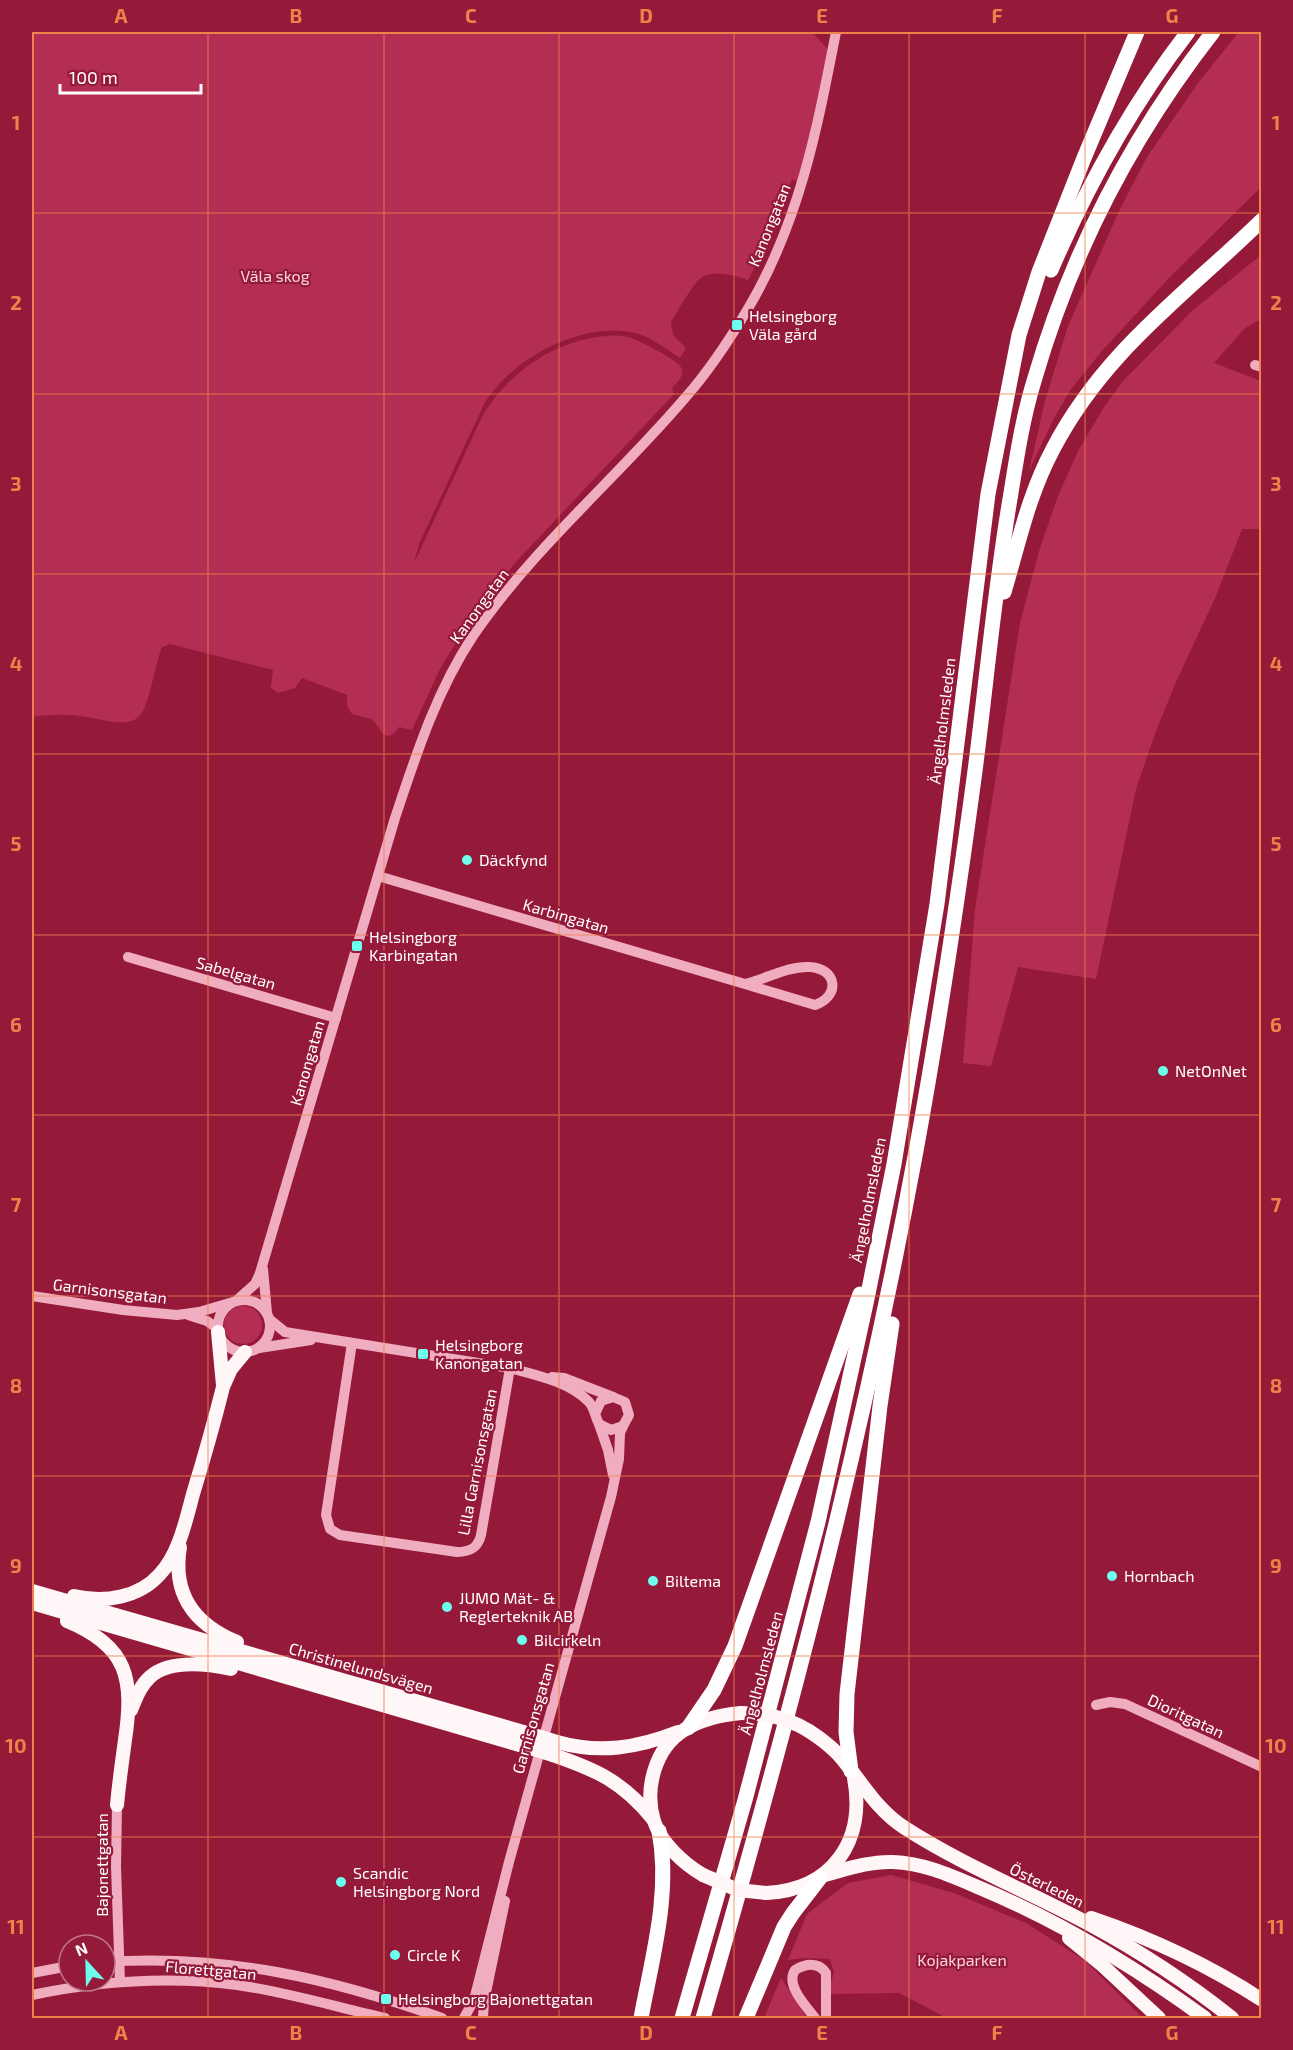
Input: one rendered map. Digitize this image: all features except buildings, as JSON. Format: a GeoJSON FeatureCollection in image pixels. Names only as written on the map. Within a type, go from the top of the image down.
{"type":"FeatureCollection","features":[{"type":"Feature","properties":{"kind":"highway"},"geometry":{"type":"LineString","coordinates":[[1012,373],[1018,335],[1039,272],[1137,32]]}},
{"type":"Feature","properties":{"kind":"highway"},"geometry":{"type":"LineString","coordinates":[[1012,373],[1051,269],[1096,172],[1135,107],[1188,32]]}},
{"type":"Feature","properties":{"kind":"highway"},"geometry":{"type":"LineString","coordinates":[[703,2019],[748,1862],[827,1567],[866,1398],[907,1199],[952,936],[976,767],[1002,544],[1016,461],[1033,384],[1064,288],[1093,222],[1132,148],[1181,73],[1213,32]]}},
{"type":"Feature","properties":{"kind":"highway"},"geometry":{"type":"LineString","coordinates":[[990,638],[1018,538],[1037,482],[1052,450],[1077,408],[1105,370],[1136,335],[1262,220]]}},
{"type":"Feature","properties":{"kind":"highway","name":"Ängelholmsleden"},"geometry":{"type":"LineString","coordinates":[[682,2019],[745,1800],[807,1565],[894,1164],[937,904],[988,494],[1012,373]]}},
{"type":"Feature","properties":{"kind":"highway"},"geometry":{"type":"LineString","coordinates":[[853,1773],[846,1732],[846,1694],[880,1406],[905,1250],[907,1199]]}},
{"type":"Feature","properties":{"kind":"highway"},"geometry":{"type":"LineString","coordinates":[[686,1729],[714,1690],[735,1646],[879,1237]]}},
{"type":"Feature","properties":{"kind":"highway"},"geometry":{"type":"LineString","coordinates":[[641,2019],[663,1887],[663,1858],[656,1826]]}},
{"type":"Feature","properties":{"kind":"highway"},"geometry":{"type":"LineString","coordinates":[[746,2019],[784,1927],[823,1876]]}},
{"type":"Feature","properties":{"kind":"main road"},"geometry":{"type":"LineString","coordinates":[[218,1331],[223,1387]]}},
{"type":"Feature","properties":{"kind":"main road"},"geometry":{"type":"LineString","coordinates":[[248,1351],[231,1369],[223,1387],[183,1530],[178,1557],[179,1580],[184,1596],[193,1611],[221,1635],[300,1667]]}},
{"type":"Feature","properties":{"kind":"main road"},"geometry":{"type":"LineString","coordinates":[[32,1589],[80,1598],[100,1599],[126,1595],[143,1588],[160,1574],[168,1564],[183,1530]]}},
{"type":"Feature","properties":{"kind":"main road","name":"Christinelundsvägen"},"geometry":{"type":"LineString","coordinates":[[32,1589],[300,1667],[532,1742]]}},
{"type":"Feature","properties":{"kind":"main road"},"geometry":{"type":"LineString","coordinates":[[32,1604],[88,1631],[111,1650],[120,1662],[128,1681],[128,1717],[117,1805]]}},
{"type":"Feature","properties":{"kind":"main road","name":"Christinelundsvägen"},"geometry":{"type":"LineString","coordinates":[[32,1604],[335,1691],[555,1748],[622,1748],[644,1744],[686,1729]]}},
{"type":"Feature","properties":{"kind":"main road"},"geometry":{"type":"LineString","coordinates":[[128,1717],[137,1695],[149,1678],[157,1671],[178,1666],[222,1667],[335,1691]]}},
{"type":"Feature","properties":{"kind":"main road"},"geometry":{"type":"LineString","coordinates":[[741,1713],[771,1715],[786,1719],[809,1731],[832,1748],[853,1773],[857,1812],[854,1832],[842,1854],[823,1876],[801,1887],[766,1893],[738,1890],[703,1875],[675,1853],[656,1826],[651,1788],[655,1768],[665,1749],[686,1729],[718,1716],[741,1713]]}},
{"type":"Feature","properties":{"kind":"main road","name":"Christinelundsvägen"},"geometry":{"type":"LineString","coordinates":[[555,1748],[621,1786],[640,1803],[656,1826]]}},
{"type":"Feature","properties":{"kind":"main road","name":"Österleden"},"geometry":{"type":"LineString","coordinates":[[853,1773],[882,1810],[902,1826],[967,1864],[1092,1926],[1147,1958],[1232,2019]]}},
{"type":"Feature","properties":{"kind":"main road","name":"Österleden"},"geometry":{"type":"LineString","coordinates":[[823,1876],[857,1866],[890,1862],[943,1872],[1016,1903],[1047,1919],[1130,1966],[1205,2019]]}},
{"type":"Feature","properties":{"kind":"main road"},"geometry":{"type":"LineString","coordinates":[[1045,1902],[1138,1934],[1177,1951],[1262,2000]]}},
{"type":"Feature","properties":{"kind":"main road"},"geometry":{"type":"LineString","coordinates":[[1047,1919],[1101,1964],[1159,2019]]}},
{"type":"Feature","properties":{"kind":"street","name":"Kanongatan"},"geometry":{"type":"LineString","coordinates":[[234,1301],[255,1284],[263,1265],[378,876],[417,752],[432,713],[454,668],[473,637],[529,564],[686,397],[713,362],[758,290],[782,240],[809,162],[836,32]]}},
{"type":"Feature","properties":{"kind":"street","name":"Karbingatan"},"geometry":{"type":"LineString","coordinates":[[378,876],[815,1005],[827,998],[833,985],[826,973],[818,968],[807,967],[784,971],[746,984]]}},
{"type":"Feature","properties":{"kind":"street","name":"Sabelgatan"},"geometry":{"type":"LineString","coordinates":[[128,957],[336,1018]]}},
{"type":"Feature","properties":{"kind":"street","name":"Kanongatan"},"geometry":{"type":"LineString","coordinates":[[263,1265],[268,1317]]}},
{"type":"Feature","properties":{"kind":"street","name":"Garnisonsgatan"},"geometry":{"type":"LineString","coordinates":[[32,1296],[123,1310],[185,1315],[207,1322],[218,1331]]}},
{"type":"Feature","properties":{"kind":"street","name":"Garnisonsgatan"},"geometry":{"type":"LineString","coordinates":[[185,1315],[234,1301]]}},
{"type":"Feature","properties":{"kind":"street"},"geometry":{"type":"LineString","coordinates":[[234,1301],[254,1302],[268,1317],[270,1326],[266,1338],[257,1348],[248,1351],[231,1349],[225,1345],[218,1331],[222,1310],[234,1301]]}},
{"type":"Feature","properties":{"kind":"street","name":"Garnisonsgatan"},"geometry":{"type":"LineString","coordinates":[[268,1317],[285,1332],[510,1368],[542,1377],[581,1395],[596,1412],[614,1478]]}},
{"type":"Feature","properties":{"kind":"street","name":"Garnisonsgatan"},"geometry":{"type":"LineString","coordinates":[[248,1351],[279,1344],[327,1339]]}},
{"type":"Feature","properties":{"kind":"street","name":"Lilla Garnisonsgatan"},"geometry":{"type":"LineString","coordinates":[[352,1343],[326,1515],[330,1529],[339,1535],[457,1552],[473,1549],[478,1545],[482,1535],[510,1368]]}},
{"type":"Feature","properties":{"kind":"street","name":"Garnisonsgatan"},"geometry":{"type":"LineString","coordinates":[[475,2019],[463,2018],[474,2000],[509,1862],[605,1517],[619,1459],[623,1426],[629,1415],[628,1408],[620,1398],[564,1378],[542,1377]]}},
{"type":"Feature","properties":{"kind":"street"},"geometry":{"type":"LineString","coordinates":[[596,1412],[601,1401],[613,1397]]}},
{"type":"Feature","properties":{"kind":"street"},"geometry":{"type":"LineString","coordinates":[[600,1424],[611,1430],[623,1426]]}},
{"type":"Feature","properties":{"kind":"street","name":"Dioritgatan"},"geometry":{"type":"LineString","coordinates":[[1096,1705],[1110,1702],[1125,1704],[1262,1767]]}},
{"type":"Feature","properties":{"kind":"street","name":"Bajonettgatan"},"geometry":{"type":"LineString","coordinates":[[117,1805],[116,1867],[120,1982]]}},
{"type":"Feature","properties":{"kind":"street","name":"Garnisonsgatan"},"geometry":{"type":"LineString","coordinates":[[483,2019],[484,2002],[506,1899],[509,1862]]}},
{"type":"Feature","properties":{"kind":"street","name":"Florettgatan"},"geometry":{"type":"LineString","coordinates":[[118,1961],[189,1961],[262,1968],[393,2001],[442,2019]]}},
{"type":"Feature","properties":{"kind":"street"},"geometry":{"type":"LineString","coordinates":[[814,2019],[796,1992],[792,1979],[795,1970],[808,1964],[820,1967],[826,1973],[826,2019]]}},
{"type":"Feature","properties":{"kind":"street"},"geometry":{"type":"LineString","coordinates":[[32,1973],[57,1968]]}},
{"type":"Feature","properties":{"kind":"street","name":"Florettgatan"},"geometry":{"type":"LineString","coordinates":[[32,1995],[64,1988],[120,1982],[176,1981],[240,1986],[289,1995],[385,2019]]}},
{"type":"Feature","properties":{"kind":"green space","name":"Väla skog"},"geometry":{"type":"Polygon","coordinates":[[[32,32],[805,32],[814,34],[831,53],[802,183],[792,179],[774,231],[748,280],[724,274],[706,275],[690,292],[671,322],[673,335],[686,348],[680,358],[653,340],[635,333],[614,330],[593,332],[571,338],[530,358],[496,387],[484,404],[419,544],[414,563],[482,417],[505,386],[535,361],[570,344],[617,336],[631,338],[650,347],[667,356],[682,369],[681,377],[672,388],[674,394],[515,563],[486,599],[438,673],[412,730],[399,727],[389,736],[382,733],[371,719],[352,714],[347,706],[347,695],[302,678],[295,688],[278,693],[271,688],[273,670],[170,644],[162,647],[147,701],[136,719],[123,723],[66,715],[32,717],[32,32]]]}},
{"type":"Feature","properties":{"kind":"green space"},"geometry":{"type":"Polygon","coordinates":[[[1239,32],[1261,32],[1261,187],[1167,280],[1102,351],[1071,389],[1053,420],[1029,471],[1045,401],[1068,326],[1120,209],[1147,157],[1198,83],[1239,32]]]}},
{"type":"Feature","properties":{"kind":"green space"},"geometry":{"type":"Polygon","coordinates":[[[1261,255],[1261,319],[1245,328],[1214,363],[1261,381],[1261,529],[1242,529],[1216,596],[1156,731],[1136,789],[1096,979],[1018,967],[991,1066],[963,1063],[975,909],[1020,623],[1039,551],[1058,496],[1078,451],[1104,407],[1123,381],[1193,310],[1261,255]]]}},
{"type":"Feature","properties":{"kind":"green space"},"geometry":{"type":"Polygon","coordinates":[[[243,1306],[256,1312],[262,1325],[256,1338],[243,1344],[230,1338],[224,1325],[230,1312],[243,1306]]]}},
{"type":"Feature","properties":{"kind":"green space","name":"Kojakparken"},"geometry":{"type":"Polygon","coordinates":[[[891,1875],[954,1893],[1026,1923],[1084,1960],[1143,2018],[947,2018],[899,1993],[828,1994],[834,1972],[830,1959],[788,1960],[807,1914],[848,1883],[891,1875]]]}},
{"type":"Feature","properties":{"kind":"green space"},"geometry":{"type":"Polygon","coordinates":[[[781,1978],[807,2018],[764,2018],[781,1978]]]}},
{"type":"Feature","properties":{"kind":"place","name":"Helsingborg Väla gård"},"geometry":{"type":"Point","coordinates":[737,325]}},
{"type":"Feature","properties":{"kind":"place","name":"Däckfynd"},"geometry":{"type":"Point","coordinates":[467,860]}},
{"type":"Feature","properties":{"kind":"place","name":"Helsingborg Karbingatan"},"geometry":{"type":"Point","coordinates":[357,946]}},
{"type":"Feature","properties":{"kind":"place","name":"NetOnNet"},"geometry":{"type":"Point","coordinates":[1163,1071]}},
{"type":"Feature","properties":{"kind":"place","name":"Helsingborg Kanongatan"},"geometry":{"type":"Point","coordinates":[423,1354]}},
{"type":"Feature","properties":{"kind":"place","name":"Hornbach"},"geometry":{"type":"Point","coordinates":[1112,1576]}},
{"type":"Feature","properties":{"kind":"place","name":"Biltema"},"geometry":{"type":"Point","coordinates":[653,1581]}},
{"type":"Feature","properties":{"kind":"place","name":"JUMO Mät- & Reglerteknik AB"},"geometry":{"type":"Point","coordinates":[447,1607]}},
{"type":"Feature","properties":{"kind":"place","name":"Bilcirkeln"},"geometry":{"type":"Point","coordinates":[522,1640]}},
{"type":"Feature","properties":{"kind":"place","name":"Scandic Helsingborg Nord"},"geometry":{"type":"Point","coordinates":[341,1882]}},
{"type":"Feature","properties":{"kind":"place","name":"Circle K"},"geometry":{"type":"Point","coordinates":[395,1955]}},
{"type":"Feature","properties":{"kind":"place","name":"Helsingborg Bajonettgatan"},"geometry":{"type":"Point","coordinates":[386,1999]}}]}
